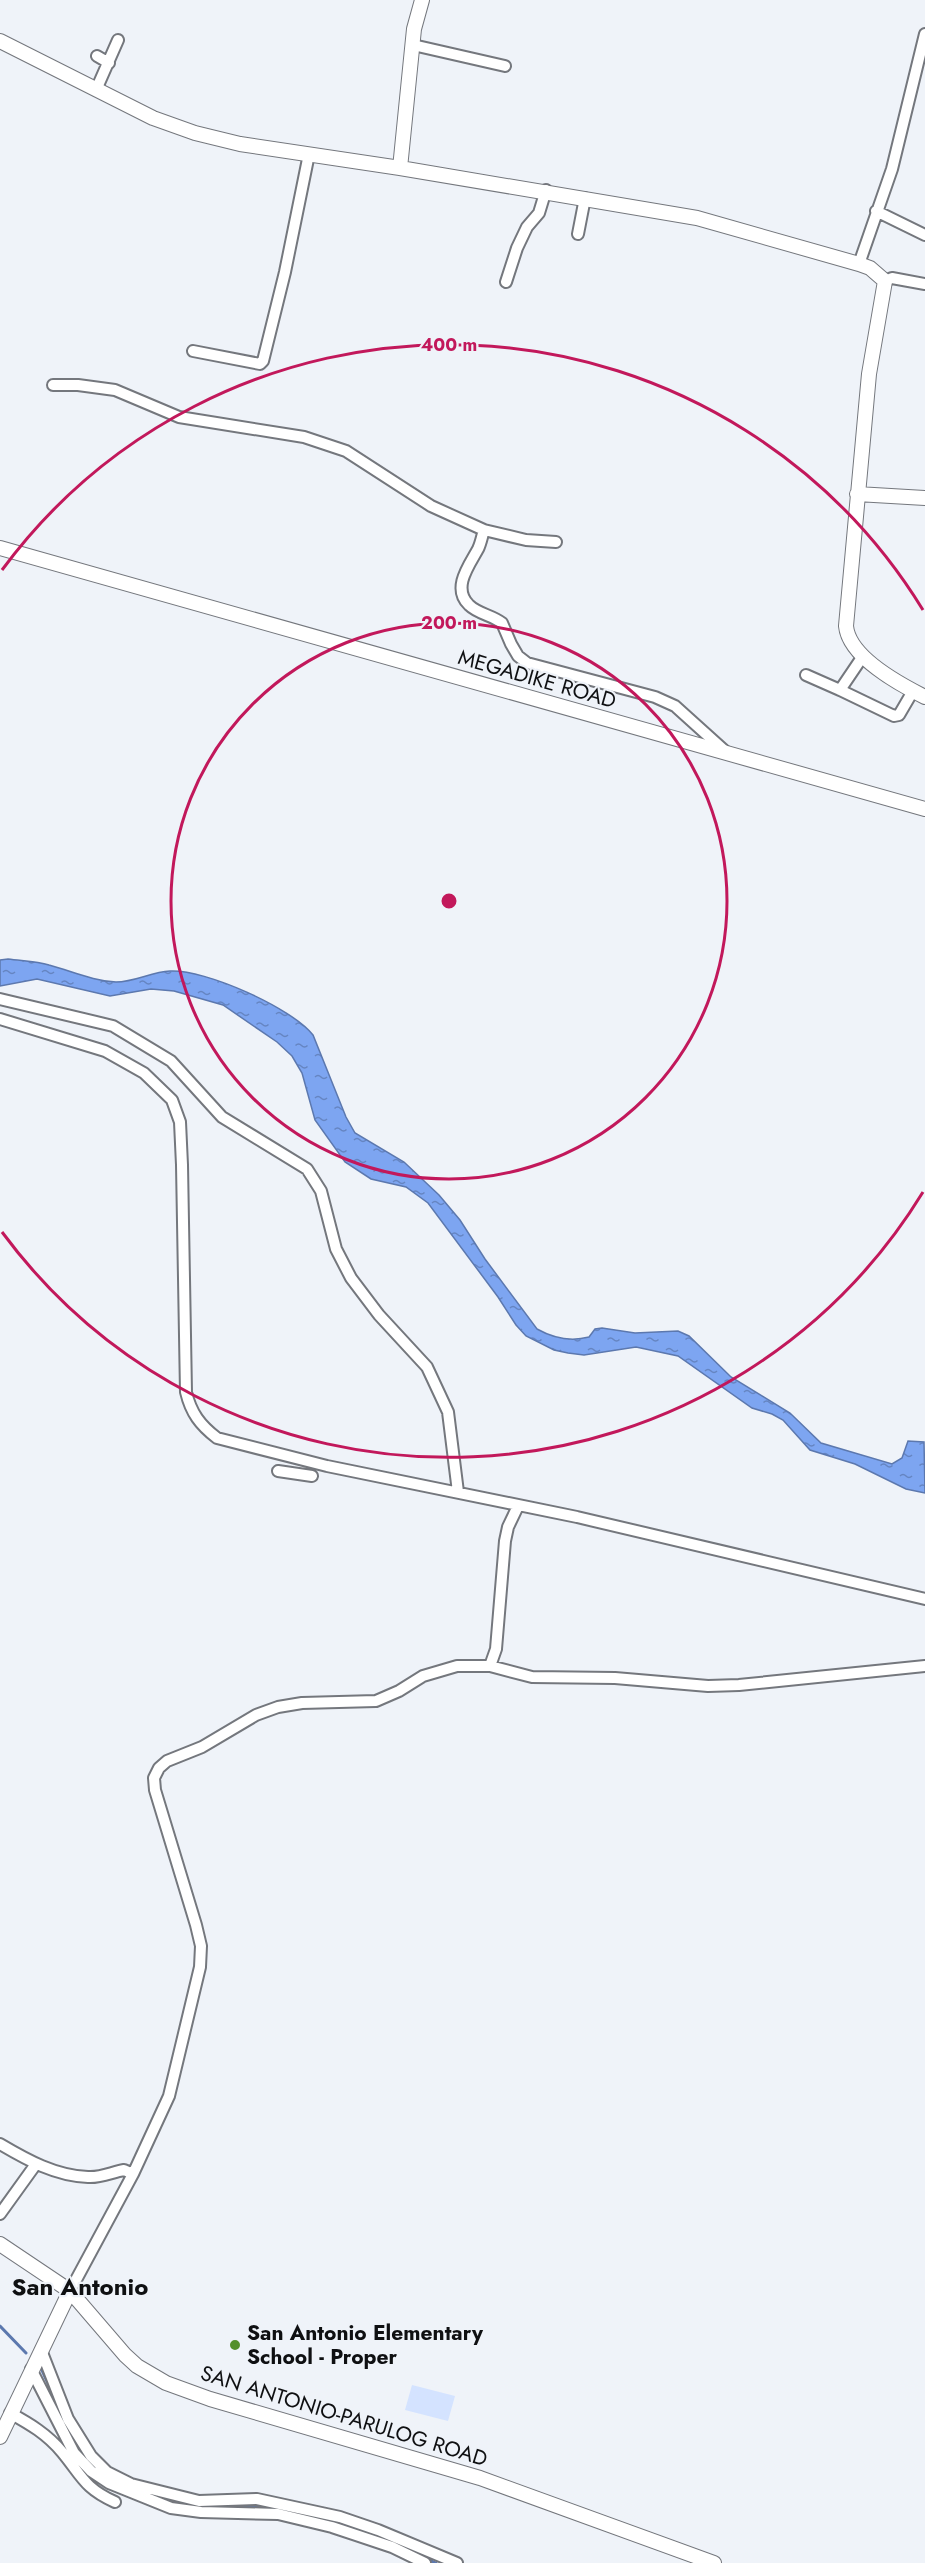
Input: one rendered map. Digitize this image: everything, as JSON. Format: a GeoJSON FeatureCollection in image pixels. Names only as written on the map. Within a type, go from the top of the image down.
{"type":"FeatureCollection","features":[{"type":"Feature","properties":{"kind":"street"},"geometry":{"type":"LineString","coordinates":[[400,168],[414,29],[422,0]]}},
{"type":"Feature","properties":{"kind":"street"},"geometry":{"type":"LineString","coordinates":[[859,264],[892,169],[925,34]]}},
{"type":"Feature","properties":{"kind":"street"},"geometry":{"type":"LineString","coordinates":[[96,90],[110,63],[118,40]]}},
{"type":"Feature","properties":{"kind":"street"},"geometry":{"type":"LineString","coordinates":[[0,41],[153,118],[195,133],[240,144],[546,190],[697,218],[859,264],[870,268],[885,281]]}},
{"type":"Feature","properties":{"kind":"street"},"geometry":{"type":"LineString","coordinates":[[413,45],[504,66]]}},
{"type":"Feature","properties":{"kind":"street"},"geometry":{"type":"LineString","coordinates":[[96,56],[110,63]]}},
{"type":"Feature","properties":{"kind":"street"},"geometry":{"type":"LineString","coordinates":[[193,351],[260,363],[263,361],[285,272],[309,154]]}},
{"type":"Feature","properties":{"kind":"street"},"geometry":{"type":"LineString","coordinates":[[506,282],[517,248],[527,227],[539,213],[546,190]]}},
{"type":"Feature","properties":{"kind":"street"},"geometry":{"type":"LineString","coordinates":[[578,234],[585,198]]}},
{"type":"Feature","properties":{"kind":"street"},"geometry":{"type":"LineString","coordinates":[[876,211],[925,236]]}},
{"type":"Feature","properties":{"kind":"street"},"geometry":{"type":"LineString","coordinates":[[885,281],[892,278],[922,283]]}},
{"type":"Feature","properties":{"kind":"street"},"geometry":{"type":"LineString","coordinates":[[806,675],[894,716],[899,715],[919,694],[863,656],[851,643],[846,626],[869,374],[885,281]]}},
{"type":"Feature","properties":{"kind":"street"},"geometry":{"type":"LineString","coordinates":[[53,385],[78,385],[115,390],[179,417],[304,437],[336,448],[369,464],[431,506],[484,530],[526,540],[556,542]]}},
{"type":"Feature","properties":{"kind":"street"},"geometry":{"type":"LineString","coordinates":[[858,494],[925,498]]}},
{"type":"Feature","properties":{"kind":"street"},"geometry":{"type":"LineString","coordinates":[[484,530],[479,548],[464,571],[462,593],[465,601],[474,609],[502,622],[511,644],[522,660],[562,673],[655,697],[675,706],[726,752]]}},
{"type":"Feature","properties":{"kind":"street","name":"MEGADIKE ROAD"},"geometry":{"type":"LineString","coordinates":[[0,548],[925,809]]}},
{"type":"Feature","properties":{"kind":"street"},"geometry":{"type":"LineString","coordinates":[[840,690],[863,656]]}},
{"type":"Feature","properties":{"kind":"street"},"geometry":{"type":"LineString","coordinates":[[0,999],[113,1026],[171,1061],[222,1118],[307,1169],[321,1191],[336,1249],[351,1278],[379,1315],[427,1367],[448,1412],[458,1492]]}},
{"type":"Feature","properties":{"kind":"street"},"geometry":{"type":"LineString","coordinates":[[0,1019],[105,1051],[144,1073],[172,1100],[180,1122],[186,1392],[191,1410],[203,1428],[217,1438],[327,1466],[577,1516],[925,1599]]}},
{"type":"Feature","properties":{"kind":"street"},"geometry":{"type":"LineString","coordinates":[[278,1471],[312,1476]]}},
{"type":"Feature","properties":{"kind":"street"},"geometry":{"type":"LineString","coordinates":[[490,1666],[496,1649],[505,1542],[508,1527],[518,1506]]}},
{"type":"Feature","properties":{"kind":"street"},"geometry":{"type":"LineString","coordinates":[[0,2438],[31,2369],[133,2174],[169,2096],[200,1967],[201,1946],[155,1790],[154,1778],[159,1768],[167,1761],[202,1747],[256,1715],[278,1707],[341,1700],[376,1701],[388,1697],[423,1676],[457,1666],[490,1666],[532,1677],[615,1678],[708,1686],[740,1685],[925,1666]]}},
{"type":"Feature","properties":{"kind":"street"},"geometry":{"type":"LineString","coordinates":[[0,2144],[36,2164],[62,2173],[88,2177],[111,2175],[124,2170],[133,2174]]}},
{"type":"Feature","properties":{"kind":"street"},"geometry":{"type":"LineString","coordinates":[[0,2214],[36,2164]]}},
{"type":"Feature","properties":{"kind":"street","name":"SAN ANTONIO-PARULOG ROAD"},"geometry":{"type":"LineString","coordinates":[[0,2244],[70,2292],[125,2355],[137,2366],[166,2383],[221,2402],[480,2478],[714,2563]]}},
{"type":"Feature","properties":{"kind":"street"},"geometry":{"type":"LineString","coordinates":[[41,2350],[68,2419],[91,2456],[107,2472],[131,2484],[199,2501],[257,2499],[340,2517],[378,2530],[456,2563]]}},
{"type":"Feature","properties":{"kind":"street"},"geometry":{"type":"LineString","coordinates":[[31,2369],[74,2453],[91,2471],[109,2483],[171,2508],[201,2512],[278,2514],[332,2526],[392,2547],[425,2563]]}},
{"type":"Feature","properties":{"kind":"street"},"geometry":{"type":"LineString","coordinates":[[10,2413],[36,2428],[62,2452],[93,2491],[115,2502]]}},
{"type":"Feature","properties":{"kind":"shaded area"},"geometry":{"type":"Polygon","coordinates":[[[412,2385],[455,2396],[448,2421],[405,2410],[412,2385]]]}},
{"type":"Feature","properties":{"kind":"water"},"geometry":{"type":"Polygon","coordinates":[[[0,960],[44,964],[91,978],[116,982],[163,972],[185,972],[225,983],[287,1013],[313,1035],[346,1117],[355,1133],[404,1162],[439,1195],[460,1220],[485,1259],[537,1329],[555,1337],[568,1339],[589,1337],[595,1329],[602,1328],[635,1333],[678,1331],[689,1336],[731,1377],[790,1413],[821,1443],[892,1464],[902,1458],[908,1441],[924,1442],[925,1493],[906,1489],[855,1464],[810,1450],[783,1420],[752,1408],[678,1356],[636,1347],[584,1355],[568,1353],[554,1350],[526,1336],[428,1203],[406,1187],[371,1179],[345,1162],[315,1120],[302,1073],[292,1056],[277,1042],[223,1005],[174,991],[151,989],[110,996],[37,979],[0,986],[0,960]]]}},
{"type":"Feature","properties":{"kind":"waterway"},"geometry":{"type":"LineString","coordinates":[[0,2326],[26,2353]]}},
{"type":"Feature","properties":{"kind":"waterway"},"geometry":{"type":"LineString","coordinates":[[40,2366],[54,2397]]}},
{"type":"Feature","properties":{"kind":"waterway"},"geometry":{"type":"LineString","coordinates":[[68,2428],[75,2444]]}},
{"type":"Feature","properties":{"kind":"waterway"},"geometry":{"type":"LineString","coordinates":[[161,2499],[187,2505]]}},
{"type":"Feature","properties":{"kind":"waterway"},"geometry":{"type":"LineString","coordinates":[[229,2508],[255,2506],[270,2509]]}},
{"type":"Feature","properties":{"kind":"waterway"},"geometry":{"type":"LineString","coordinates":[[315,2517],[354,2529]]}},
{"type":"Feature","properties":{"kind":"waterway"},"geometry":{"type":"LineString","coordinates":[[427,2559],[436,2563]]}},
{"type":"Feature","properties":{"kind":"place","name":"San Antonio Elementary School - Proper"},"geometry":{"type":"Point","coordinates":[235,2345]}},
{"type":"Feature","properties":{"kind":"district","name":"San Antonio"},"geometry":{"type":"Point","coordinates":[80,2286]}}]}
